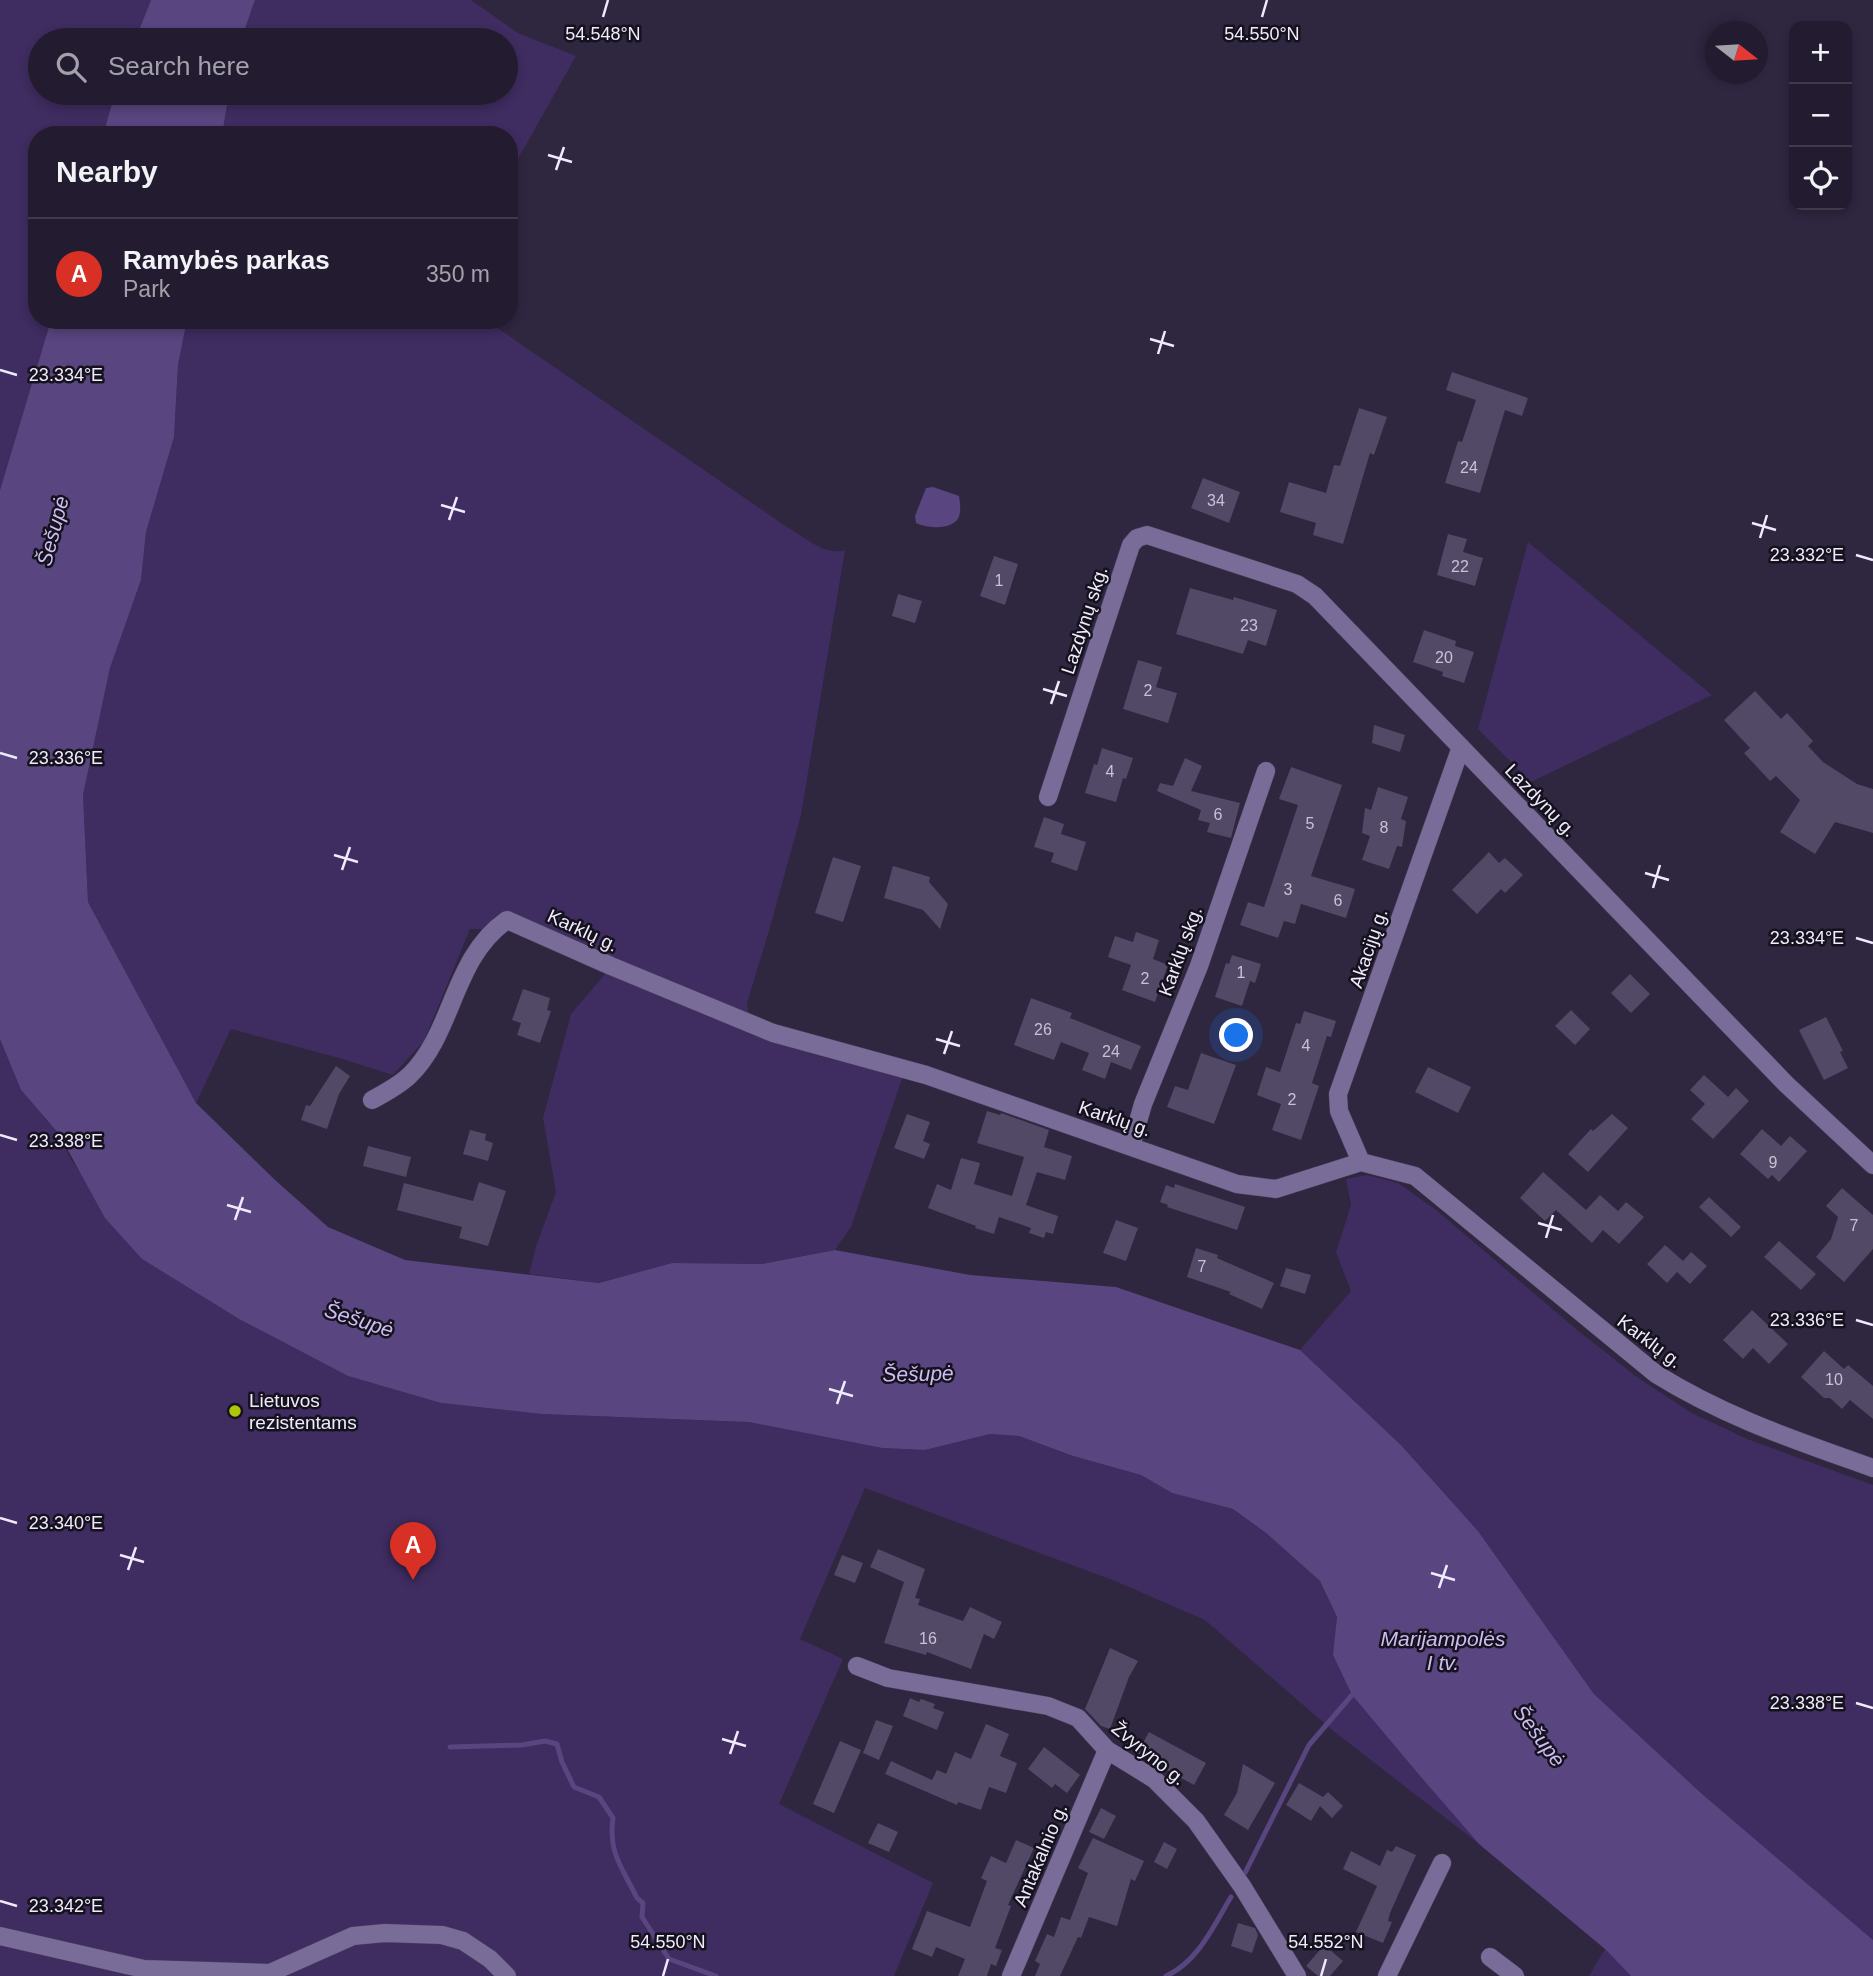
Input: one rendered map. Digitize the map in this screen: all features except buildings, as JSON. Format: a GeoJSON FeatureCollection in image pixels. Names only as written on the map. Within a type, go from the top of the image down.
{"type":"FeatureCollection","features":[{"type":"Feature","properties":{"kind":"street","name":"Lazdynų g."},"geometry":{"type":"LineString","coordinates":[[1137,538],[1147,536],[1297,584],[1315,596],[1786,1084],[1873,1165]]}},
{"type":"Feature","properties":{"kind":"street","name":"Lazdynų skg."},"geometry":{"type":"LineString","coordinates":[[1048,797],[1131,545],[1137,538]]}},
{"type":"Feature","properties":{"kind":"street","name":"Akacijų g."},"geometry":{"type":"LineString","coordinates":[[1361,1162],[1339,1111],[1338,1094],[1461,747]]}},
{"type":"Feature","properties":{"kind":"street","name":"Karklų skg."},"geometry":{"type":"LineString","coordinates":[[1131,1146],[1143,1104],[1199,966],[1266,771]]}},
{"type":"Feature","properties":{"kind":"street","name":"Karklų g."},"geometry":{"type":"LineString","coordinates":[[372,1100],[410,1074],[430,1046],[475,951],[494,929],[507,920],[773,1033],[926,1075],[1237,1184],[1276,1189],[1361,1162],[1415,1176],[1630,1354],[1692,1396],[1754,1426],[1873,1468]]}},
{"type":"Feature","properties":{"kind":"street","name":"Žvyryno g."},"geometry":{"type":"LineString","coordinates":[[857,1666],[888,1678],[1048,1706],[1079,1718],[1107,1750],[1154,1779],[1196,1821],[1242,1886],[1297,1976]]}},
{"type":"Feature","properties":{"kind":"street","name":"Antakalnio g."},"geometry":{"type":"LineString","coordinates":[[1011,1976],[1107,1750]]}},
{"type":"Feature","properties":{"kind":"street"},"geometry":{"type":"LineString","coordinates":[[1387,1976],[1442,1863]]}},
{"type":"Feature","properties":{"kind":"street"},"geometry":{"type":"LineString","coordinates":[[0,1936],[144,1969],[270,1973],[353,1937],[385,1933],[442,1935],[463,1941],[490,1959],[507,1976]]}},
{"type":"Feature","properties":{"kind":"street"},"geometry":{"type":"LineString","coordinates":[[1490,1957],[1515,1976]]}},
{"type":"Feature","properties":{"kind":"shaded area"},"geometry":{"type":"Polygon","coordinates":[[[0,0],[151,0],[140,28],[28,28],[28,105],[112,105],[106,126],[28,126],[28,329],[48,329],[0,490],[0,0]]]}},
{"type":"Feature","properties":{"kind":"shaded area"},"geometry":{"type":"Polygon","coordinates":[[[255,0],[471,0],[511,28],[245,28],[255,0]]]}},
{"type":"Feature","properties":{"kind":"shaded area"},"geometry":{"type":"Polygon","coordinates":[[[518,33],[576,56],[518,159],[518,126],[224,126],[227,105],[518,105],[518,33]]]}},
{"type":"Feature","properties":{"kind":"shaded area"},"geometry":{"type":"Polygon","coordinates":[[[185,329],[499,329],[784,525],[822,548],[845,550],[801,815],[747,1003],[752,1035],[826,1058],[903,1076],[851,1227],[835,1250],[762,1264],[672,1263],[599,1283],[529,1274],[536,1246],[556,1192],[543,1118],[571,1014],[605,974],[509,930],[470,929],[424,1041],[393,1075],[231,1029],[196,1103],[88,902],[83,795],[110,668],[141,580],[146,532],[174,437],[178,365],[185,329]]]}},
{"type":"Feature","properties":{"kind":"shaded area"},"geometry":{"type":"Polygon","coordinates":[[[1528,542],[1712,695],[1531,782],[1478,729],[1528,542]]]}},
{"type":"Feature","properties":{"kind":"shaded area"},"geometry":{"type":"Polygon","coordinates":[[[0,1039],[21,1090],[59,1134],[70,1158],[142,1259],[239,1319],[348,1376],[441,1403],[543,1414],[749,1422],[882,1448],[925,1450],[990,1434],[1019,1436],[1073,1456],[1141,1475],[1172,1493],[1233,1509],[1266,1533],[1320,1581],[1337,1617],[1334,1655],[1352,1695],[1479,1844],[1331,1729],[1205,1620],[1115,1581],[865,1488],[800,1639],[843,1659],[779,1804],[933,1883],[894,1976],[0,1976],[0,1039]]]}},
{"type":"Feature","properties":{"kind":"shaded area"},"geometry":{"type":"Polygon","coordinates":[[[1367,1175],[1398,1183],[1435,1209],[1576,1329],[1637,1377],[1690,1412],[1747,1439],[1873,1485],[1873,1940],[1701,1793],[1594,1694],[1478,1531],[1401,1445],[1300,1350],[1351,1291],[1336,1252],[1351,1205],[1346,1179],[1367,1175]]]}},
{"type":"Feature","properties":{"kind":"shaded area"},"geometry":{"type":"Polygon","coordinates":[[[1605,1949],[1631,1976],[1589,1976],[1605,1949]]]}},
{"type":"Feature","properties":{"kind":"water"},"geometry":{"type":"Polygon","coordinates":[[[151,0],[255,0],[245,28],[140,28],[151,0]]]}},
{"type":"Feature","properties":{"kind":"water"},"geometry":{"type":"Polygon","coordinates":[[[112,105],[227,105],[224,126],[106,126],[112,105]]]}},
{"type":"Feature","properties":{"kind":"water","name":"Marijampolės I tv."},"geometry":{"type":"Polygon","coordinates":[[[48,329],[185,329],[178,365],[174,437],[146,532],[141,580],[110,668],[83,795],[88,902],[196,1103],[328,1227],[405,1260],[599,1283],[672,1263],[762,1264],[835,1250],[970,1275],[1116,1287],[1300,1350],[1401,1445],[1478,1531],[1594,1694],[1701,1793],[1873,1940],[1873,1976],[1631,1976],[1605,1949],[1479,1844],[1421,1777],[1352,1695],[1333,1655],[1337,1617],[1320,1581],[1266,1533],[1233,1509],[1172,1493],[1141,1475],[1073,1456],[1019,1436],[990,1434],[925,1450],[882,1448],[749,1422],[542,1414],[441,1403],[348,1376],[239,1319],[142,1259],[105,1218],[59,1134],[21,1090],[0,1039],[0,490],[48,329]]]}},
{"type":"Feature","properties":{"kind":"water"},"geometry":{"type":"Polygon","coordinates":[[[933,487],[959,496],[960,514],[957,520],[949,525],[937,527],[916,523],[915,516],[926,488],[933,487]]]}},
{"type":"Feature","properties":{"kind":"waterway"},"geometry":{"type":"LineString","coordinates":[[1245,1873],[1309,1745],[1352,1695]]}},
{"type":"Feature","properties":{"kind":"waterway"},"geometry":{"type":"LineString","coordinates":[[450,1747],[522,1745],[545,1741],[557,1744],[574,1787],[599,1797],[613,1818],[614,1851],[637,1898],[643,1903],[642,1917],[669,1959],[716,1976]]}},
{"type":"Feature","properties":{"kind":"waterway"},"geometry":{"type":"LineString","coordinates":[[1166,1976],[1177,1970],[1196,1952],[1231,1897]]}},
{"type":"Feature","properties":{"kind":"place","name":"Lietuvos rezistentams"},"geometry":{"type":"Point","coordinates":[235,1411]}},
{"type":"Feature","properties":{"kind":"place","name":"Ramybės parkas"},"geometry":{"type":"Point","coordinates":[413,1580]}},
{"type":"Feature","properties":{"kind":"water label","name":"Šešupė"},"geometry":{"type":"Point","coordinates":[53,531]}},
{"type":"Feature","properties":{"kind":"water label","name":"Šešupė"},"geometry":{"type":"Point","coordinates":[359,1320]}},
{"type":"Feature","properties":{"kind":"water label","name":"Šešupė"},"geometry":{"type":"Point","coordinates":[918,1374]}},
{"type":"Feature","properties":{"kind":"water label","name":"Šešupė"},"geometry":{"type":"Point","coordinates":[1539,1736]}}]}
